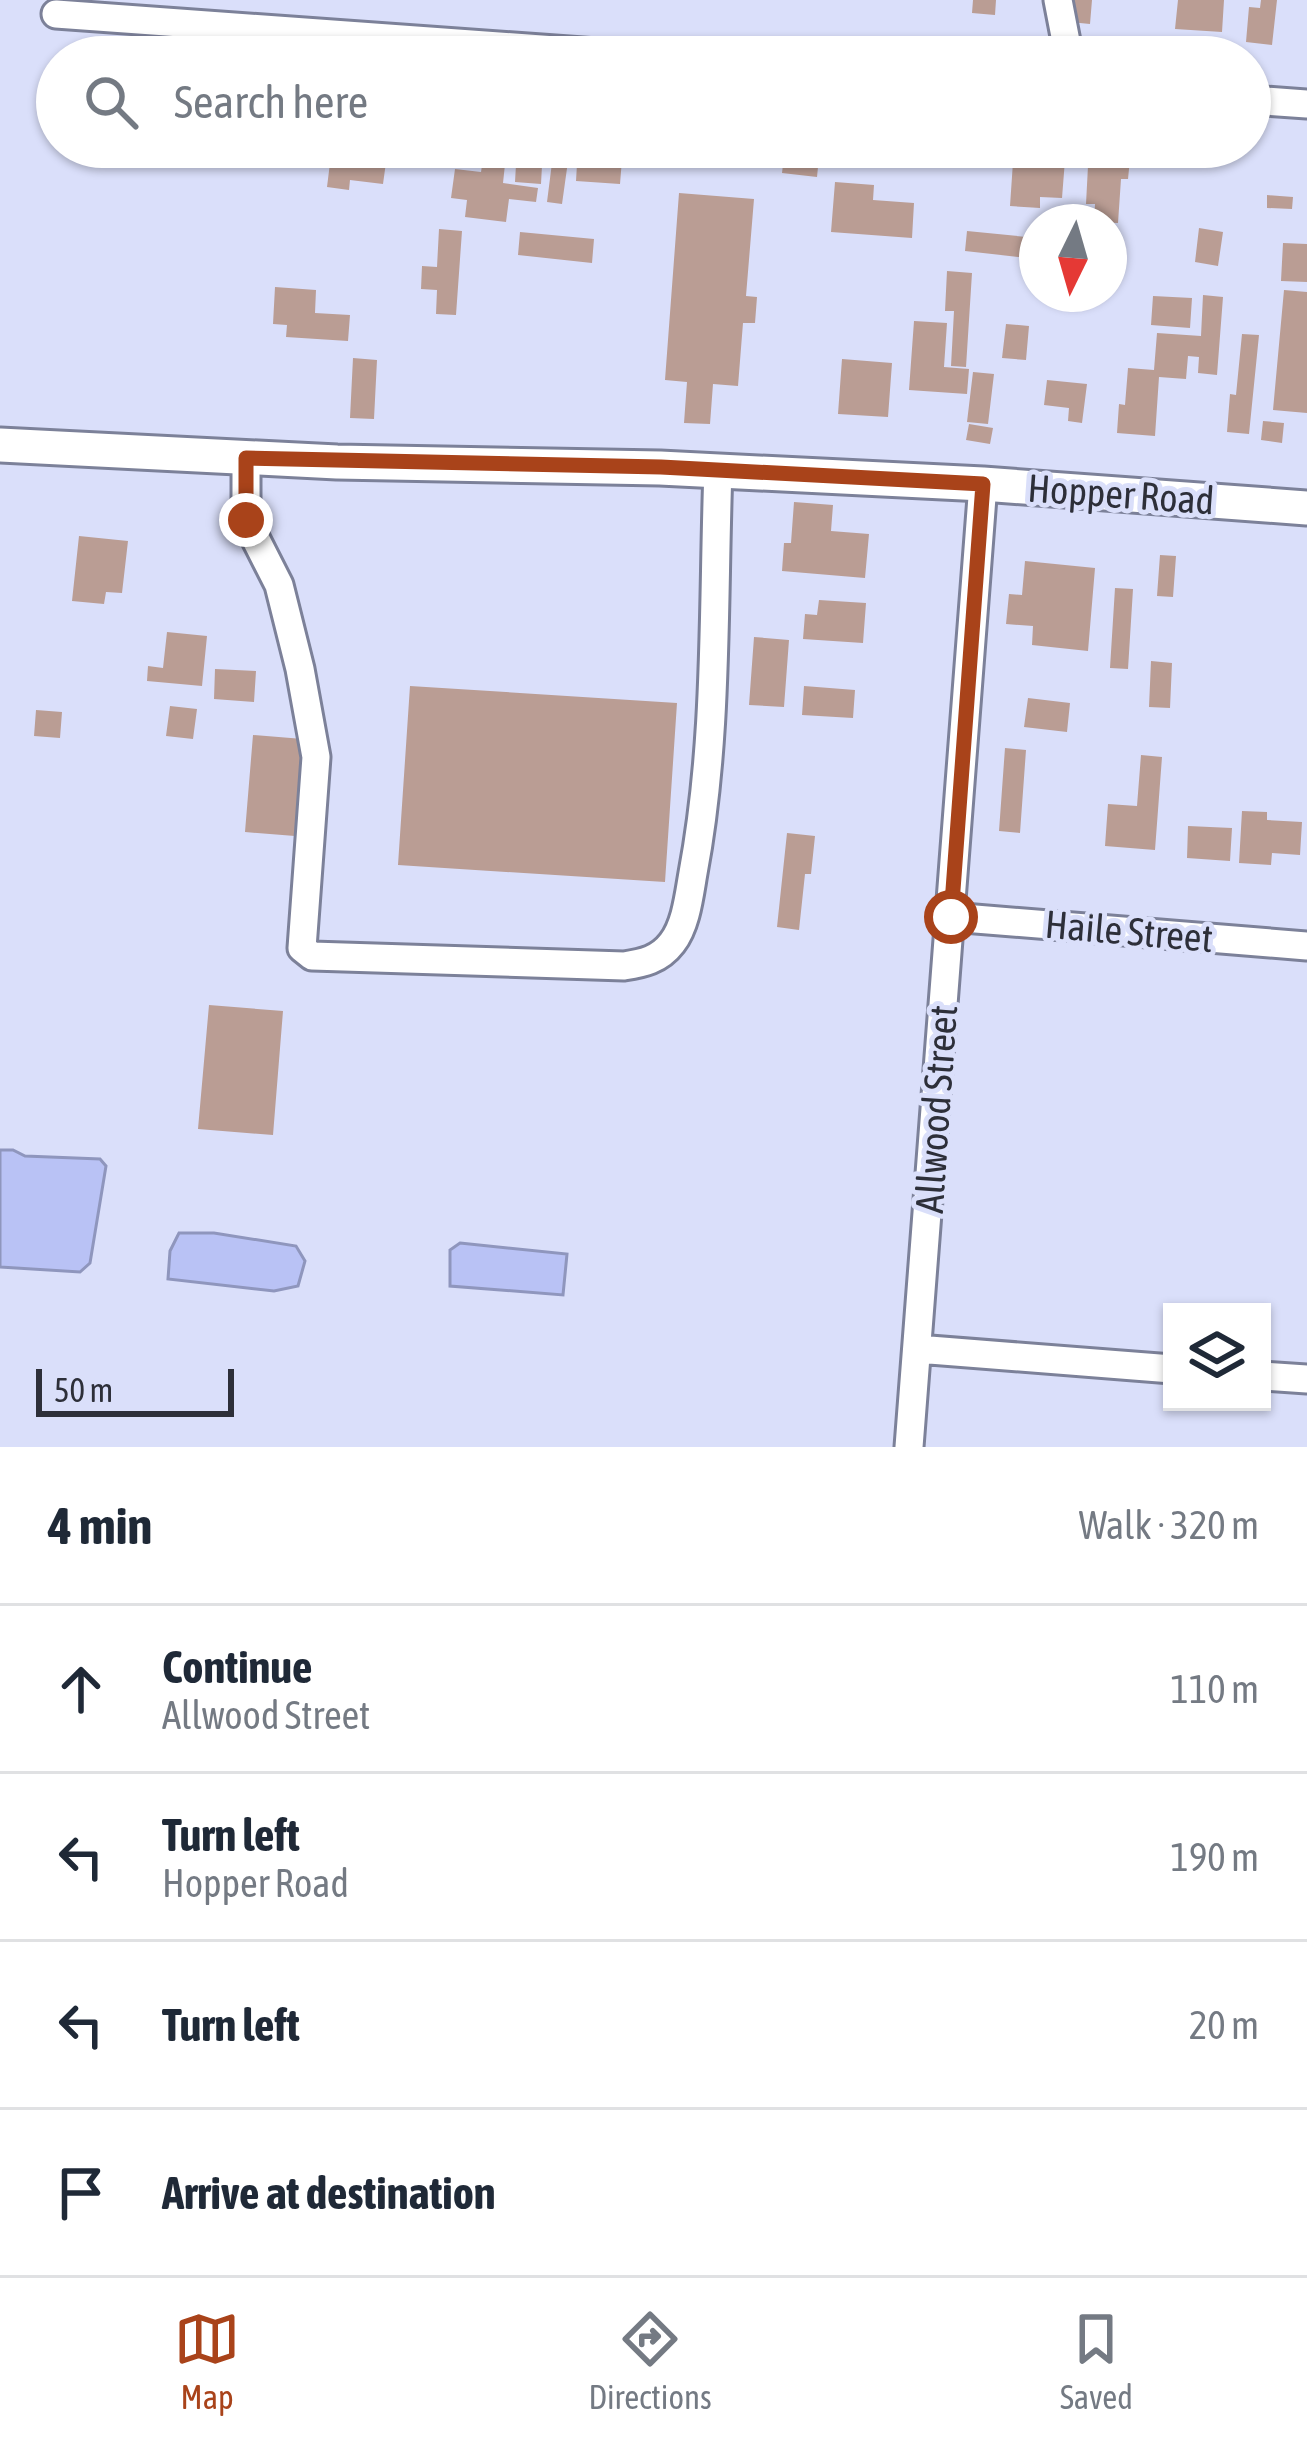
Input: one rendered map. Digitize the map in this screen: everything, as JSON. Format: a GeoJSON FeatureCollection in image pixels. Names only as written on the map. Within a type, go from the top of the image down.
{"type":"FeatureCollection","features":[{"type":"Feature","properties":{"kind":"main road","name":"Hopper Road"},"geometry":{"type":"LineString","coordinates":[[0,445],[246,458],[718,470],[1307,508]]}},
{"type":"Feature","properties":{"kind":"street"},"geometry":{"type":"LineString","coordinates":[[1058,0],[1065,36]]}},
{"type":"Feature","properties":{"kind":"street"},"geometry":{"type":"LineString","coordinates":[[56,14],[361,36]]}},
{"type":"Feature","properties":{"kind":"street"},"geometry":{"type":"LineString","coordinates":[[1271,101],[1307,104]]}},
{"type":"Feature","properties":{"kind":"street"},"geometry":{"type":"LineString","coordinates":[[246,458],[246,520],[279,585],[316,757],[302,948],[312,956],[601,966],[652,961],[674,942],[686,910],[700,832],[713,702],[718,470]]}},
{"type":"Feature","properties":{"kind":"street","name":"Allwood Street"},"geometry":{"type":"LineString","coordinates":[[909,1447],[983,484]]}},
{"type":"Feature","properties":{"kind":"street","name":"Haile Street"},"geometry":{"type":"LineString","coordinates":[[951,917],[1307,946]]}},
{"type":"Feature","properties":{"kind":"street"},"geometry":{"type":"LineString","coordinates":[[917,1349],[1163,1368]]}},
{"type":"Feature","properties":{"kind":"street"},"geometry":{"type":"LineString","coordinates":[[1271,1377],[1307,1379]]}},
{"type":"Feature","properties":{"kind":"water"},"geometry":{"type":"Polygon","coordinates":[[[0,1150],[25,1156],[100,1159],[106,1166],[90,1263],[80,1272],[0,1267],[0,1150]]]}},
{"type":"Feature","properties":{"kind":"water"},"geometry":{"type":"Polygon","coordinates":[[[179,1233],[214,1233],[296,1246],[305,1261],[298,1286],[274,1291],[168,1279],[170,1251],[179,1233]]]}},
{"type":"Feature","properties":{"kind":"water"},"geometry":{"type":"Polygon","coordinates":[[[460,1243],[567,1254],[563,1295],[450,1286],[450,1250],[460,1243]]]}},
{"type":"Feature","properties":{"kind":"building"},"geometry":{"type":"Polygon","coordinates":[[[973,0],[996,0],[995,15],[972,13],[973,0]]]}},
{"type":"Feature","properties":{"kind":"building"},"geometry":{"type":"Polygon","coordinates":[[[1071,0],[1092,0],[1090,24],[1070,22],[1071,0]]]}},
{"type":"Feature","properties":{"kind":"building"},"geometry":{"type":"Polygon","coordinates":[[[1178,0],[1224,0],[1222,32],[1175,29],[1178,0]]]}},
{"type":"Feature","properties":{"kind":"building"},"geometry":{"type":"Polygon","coordinates":[[[1261,0],[1277,0],[1272,45],[1271,36],[1247,36],[1249,7],[1260,8],[1261,0]]]}},
{"type":"Feature","properties":{"kind":"building"},"geometry":{"type":"Polygon","coordinates":[[[329,168],[385,168],[383,184],[350,180],[349,190],[327,187],[329,168]]]}},
{"type":"Feature","properties":{"kind":"building"},"geometry":{"type":"Polygon","coordinates":[[[482,168],[505,168],[503,183],[538,188],[536,202],[509,199],[506,222],[465,217],[467,200],[451,198],[455,169],[481,172],[482,168]]]}},
{"type":"Feature","properties":{"kind":"building"},"geometry":{"type":"Polygon","coordinates":[[[516,168],[542,168],[541,184],[515,182],[516,168]]]}},
{"type":"Feature","properties":{"kind":"building"},"geometry":{"type":"Polygon","coordinates":[[[551,168],[567,168],[562,204],[547,202],[551,168]]]}},
{"type":"Feature","properties":{"kind":"building"},"geometry":{"type":"Polygon","coordinates":[[[577,168],[621,168],[620,184],[576,181],[577,168]]]}},
{"type":"Feature","properties":{"kind":"building"},"geometry":{"type":"Polygon","coordinates":[[[783,168],[818,168],[817,177],[782,173],[783,168]]]}},
{"type":"Feature","properties":{"kind":"building"},"geometry":{"type":"Polygon","coordinates":[[[1013,168],[1064,168],[1062,198],[1040,197],[1040,204],[1010,206],[1013,168]]]}},
{"type":"Feature","properties":{"kind":"building"},"geometry":{"type":"Polygon","coordinates":[[[1088,168],[1129,168],[1128,179],[1121,179],[1119,204],[1086,204],[1088,168]]]}},
{"type":"Feature","properties":{"kind":"building"},"geometry":{"type":"Polygon","coordinates":[[[835,182],[874,185],[873,200],[914,203],[912,238],[831,232],[835,182]]]}},
{"type":"Feature","properties":{"kind":"building"},"geometry":{"type":"Polygon","coordinates":[[[679,193],[754,199],[746,296],[757,297],[755,323],[743,323],[738,386],[713,384],[710,424],[684,423],[687,382],[665,380],[679,193]]]}},
{"type":"Feature","properties":{"kind":"building"},"geometry":{"type":"Polygon","coordinates":[[[1267,195],[1293,197],[1292,209],[1267,208],[1267,195]]]}},
{"type":"Feature","properties":{"kind":"building"},"geometry":{"type":"Polygon","coordinates":[[[1199,228],[1223,232],[1218,266],[1195,262],[1199,228]]]}},
{"type":"Feature","properties":{"kind":"building"},"geometry":{"type":"Polygon","coordinates":[[[439,229],[462,231],[456,315],[436,314],[437,290],[421,289],[422,266],[437,267],[439,229]]]}},
{"type":"Feature","properties":{"kind":"building"},"geometry":{"type":"Polygon","coordinates":[[[967,231],[1019,236],[1019,257],[965,251],[967,231]]]}},
{"type":"Feature","properties":{"kind":"building"},"geometry":{"type":"Polygon","coordinates":[[[520,232],[594,239],[592,263],[518,255],[520,232]]]}},
{"type":"Feature","properties":{"kind":"building"},"geometry":{"type":"Polygon","coordinates":[[[1283,243],[1307,244],[1307,282],[1281,281],[1283,243]]]}},
{"type":"Feature","properties":{"kind":"building"},"geometry":{"type":"Polygon","coordinates":[[[947,271],[972,273],[966,367],[951,366],[954,311],[945,311],[947,271]]]}},
{"type":"Feature","properties":{"kind":"building"},"geometry":{"type":"Polygon","coordinates":[[[275,287],[316,290],[315,313],[350,315],[348,341],[286,337],[287,325],[273,324],[275,287]]]}},
{"type":"Feature","properties":{"kind":"building"},"geometry":{"type":"Polygon","coordinates":[[[1284,290],[1307,292],[1307,413],[1273,410],[1284,290]]]}},
{"type":"Feature","properties":{"kind":"building"},"geometry":{"type":"Polygon","coordinates":[[[1203,295],[1223,297],[1217,375],[1198,373],[1199,357],[1188,356],[1186,379],[1159,377],[1155,436],[1117,433],[1128,368],[1154,370],[1157,333],[1201,336],[1203,295]]]}},
{"type":"Feature","properties":{"kind":"building"},"geometry":{"type":"Polygon","coordinates":[[[1153,296],[1192,298],[1190,328],[1151,325],[1153,296]]]}},
{"type":"Feature","properties":{"kind":"building"},"geometry":{"type":"Polygon","coordinates":[[[914,321],[947,323],[944,367],[969,369],[967,394],[909,390],[914,321]]]}},
{"type":"Feature","properties":{"kind":"building"},"geometry":{"type":"Polygon","coordinates":[[[1006,324],[1029,326],[1026,360],[1002,358],[1006,324]]]}},
{"type":"Feature","properties":{"kind":"building"},"geometry":{"type":"Polygon","coordinates":[[[1242,334],[1259,335],[1249,434],[1227,432],[1242,334]]]}},
{"type":"Feature","properties":{"kind":"building"},"geometry":{"type":"Polygon","coordinates":[[[353,358],[377,360],[374,419],[350,418],[353,358]]]}},
{"type":"Feature","properties":{"kind":"building"},"geometry":{"type":"Polygon","coordinates":[[[842,359],[892,363],[888,417],[838,414],[842,359]]]}},
{"type":"Feature","properties":{"kind":"building"},"geometry":{"type":"Polygon","coordinates":[[[973,372],[994,374],[988,424],[967,422],[973,372]]]}},
{"type":"Feature","properties":{"kind":"building"},"geometry":{"type":"Polygon","coordinates":[[[1047,380],[1087,384],[1082,423],[1068,421],[1069,408],[1044,405],[1047,380]]]}},
{"type":"Feature","properties":{"kind":"building"},"geometry":{"type":"Polygon","coordinates":[[[1263,421],[1284,423],[1282,443],[1261,440],[1263,421]]]}},
{"type":"Feature","properties":{"kind":"building"},"geometry":{"type":"Polygon","coordinates":[[[969,424],[993,428],[990,444],[966,440],[969,424]]]}},
{"type":"Feature","properties":{"kind":"building"},"geometry":{"type":"Polygon","coordinates":[[[794,502],[833,505],[831,531],[869,534],[865,578],[782,571],[784,543],[791,543],[794,502]]]}},
{"type":"Feature","properties":{"kind":"building"},"geometry":{"type":"Polygon","coordinates":[[[79,536],[128,541],[122,593],[106,592],[104,604],[72,601],[79,536]]]}},
{"type":"Feature","properties":{"kind":"building"},"geometry":{"type":"Polygon","coordinates":[[[1160,555],[1176,556],[1173,597],[1157,596],[1160,555]]]}},
{"type":"Feature","properties":{"kind":"building"},"geometry":{"type":"Polygon","coordinates":[[[1025,561],[1095,568],[1088,651],[1032,645],[1033,626],[1006,624],[1009,594],[1022,595],[1025,561]]]}},
{"type":"Feature","properties":{"kind":"building"},"geometry":{"type":"Polygon","coordinates":[[[1115,588],[1133,589],[1128,669],[1110,668],[1115,588]]]}},
{"type":"Feature","properties":{"kind":"building"},"geometry":{"type":"Polygon","coordinates":[[[819,600],[866,603],[863,643],[803,639],[805,614],[817,615],[819,600]]]}},
{"type":"Feature","properties":{"kind":"building"},"geometry":{"type":"Polygon","coordinates":[[[167,632],[207,636],[202,686],[147,681],[148,666],[163,668],[167,632]]]}},
{"type":"Feature","properties":{"kind":"building"},"geometry":{"type":"Polygon","coordinates":[[[754,637],[789,640],[784,707],[749,705],[754,637]]]}},
{"type":"Feature","properties":{"kind":"building"},"geometry":{"type":"Polygon","coordinates":[[[1151,661],[1172,663],[1170,708],[1149,707],[1151,661]]]}},
{"type":"Feature","properties":{"kind":"building"},"geometry":{"type":"Polygon","coordinates":[[[215,669],[256,671],[254,702],[214,699],[215,669]]]}},
{"type":"Feature","properties":{"kind":"building"},"geometry":{"type":"Polygon","coordinates":[[[410,686],[677,703],[665,882],[398,865],[410,686]]]}},
{"type":"Feature","properties":{"kind":"building"},"geometry":{"type":"Polygon","coordinates":[[[804,686],[855,690],[853,718],[802,715],[804,686]]]}},
{"type":"Feature","properties":{"kind":"building"},"geometry":{"type":"Polygon","coordinates":[[[1028,698],[1070,703],[1067,732],[1024,727],[1028,698]]]}},
{"type":"Feature","properties":{"kind":"building"},"geometry":{"type":"Polygon","coordinates":[[[170,706],[197,709],[193,739],[166,736],[170,706]]]}},
{"type":"Feature","properties":{"kind":"building"},"geometry":{"type":"Polygon","coordinates":[[[36,710],[62,712],[60,738],[34,736],[36,710]]]}},
{"type":"Feature","properties":{"kind":"building"},"geometry":{"type":"Polygon","coordinates":[[[253,735],[303,739],[295,836],[245,832],[253,735]]]}},
{"type":"Feature","properties":{"kind":"building"},"geometry":{"type":"Polygon","coordinates":[[[1005,748],[1026,750],[1020,833],[999,831],[1005,748]]]}},
{"type":"Feature","properties":{"kind":"building"},"geometry":{"type":"Polygon","coordinates":[[[1141,755],[1162,757],[1155,850],[1105,846],[1108,804],[1137,806],[1141,755]]]}},
{"type":"Feature","properties":{"kind":"building"},"geometry":{"type":"Polygon","coordinates":[[[1242,811],[1267,812],[1267,820],[1302,822],[1300,855],[1272,853],[1271,865],[1239,863],[1242,811]]]}},
{"type":"Feature","properties":{"kind":"building"},"geometry":{"type":"Polygon","coordinates":[[[1188,826],[1232,828],[1230,861],[1187,858],[1188,826]]]}},
{"type":"Feature","properties":{"kind":"building"},"geometry":{"type":"Polygon","coordinates":[[[787,833],[815,836],[799,930],[777,927],[787,833]]]}},
{"type":"Feature","properties":{"kind":"building"},"geometry":{"type":"Polygon","coordinates":[[[209,1005],[283,1011],[273,1135],[198,1129],[209,1005]]]}},
{"type":"Feature","properties":{"kind":"route"},"geometry":{"type":"LineString","coordinates":[[246,520],[246,458],[661,467],[983,484],[951,917]]}}]}
